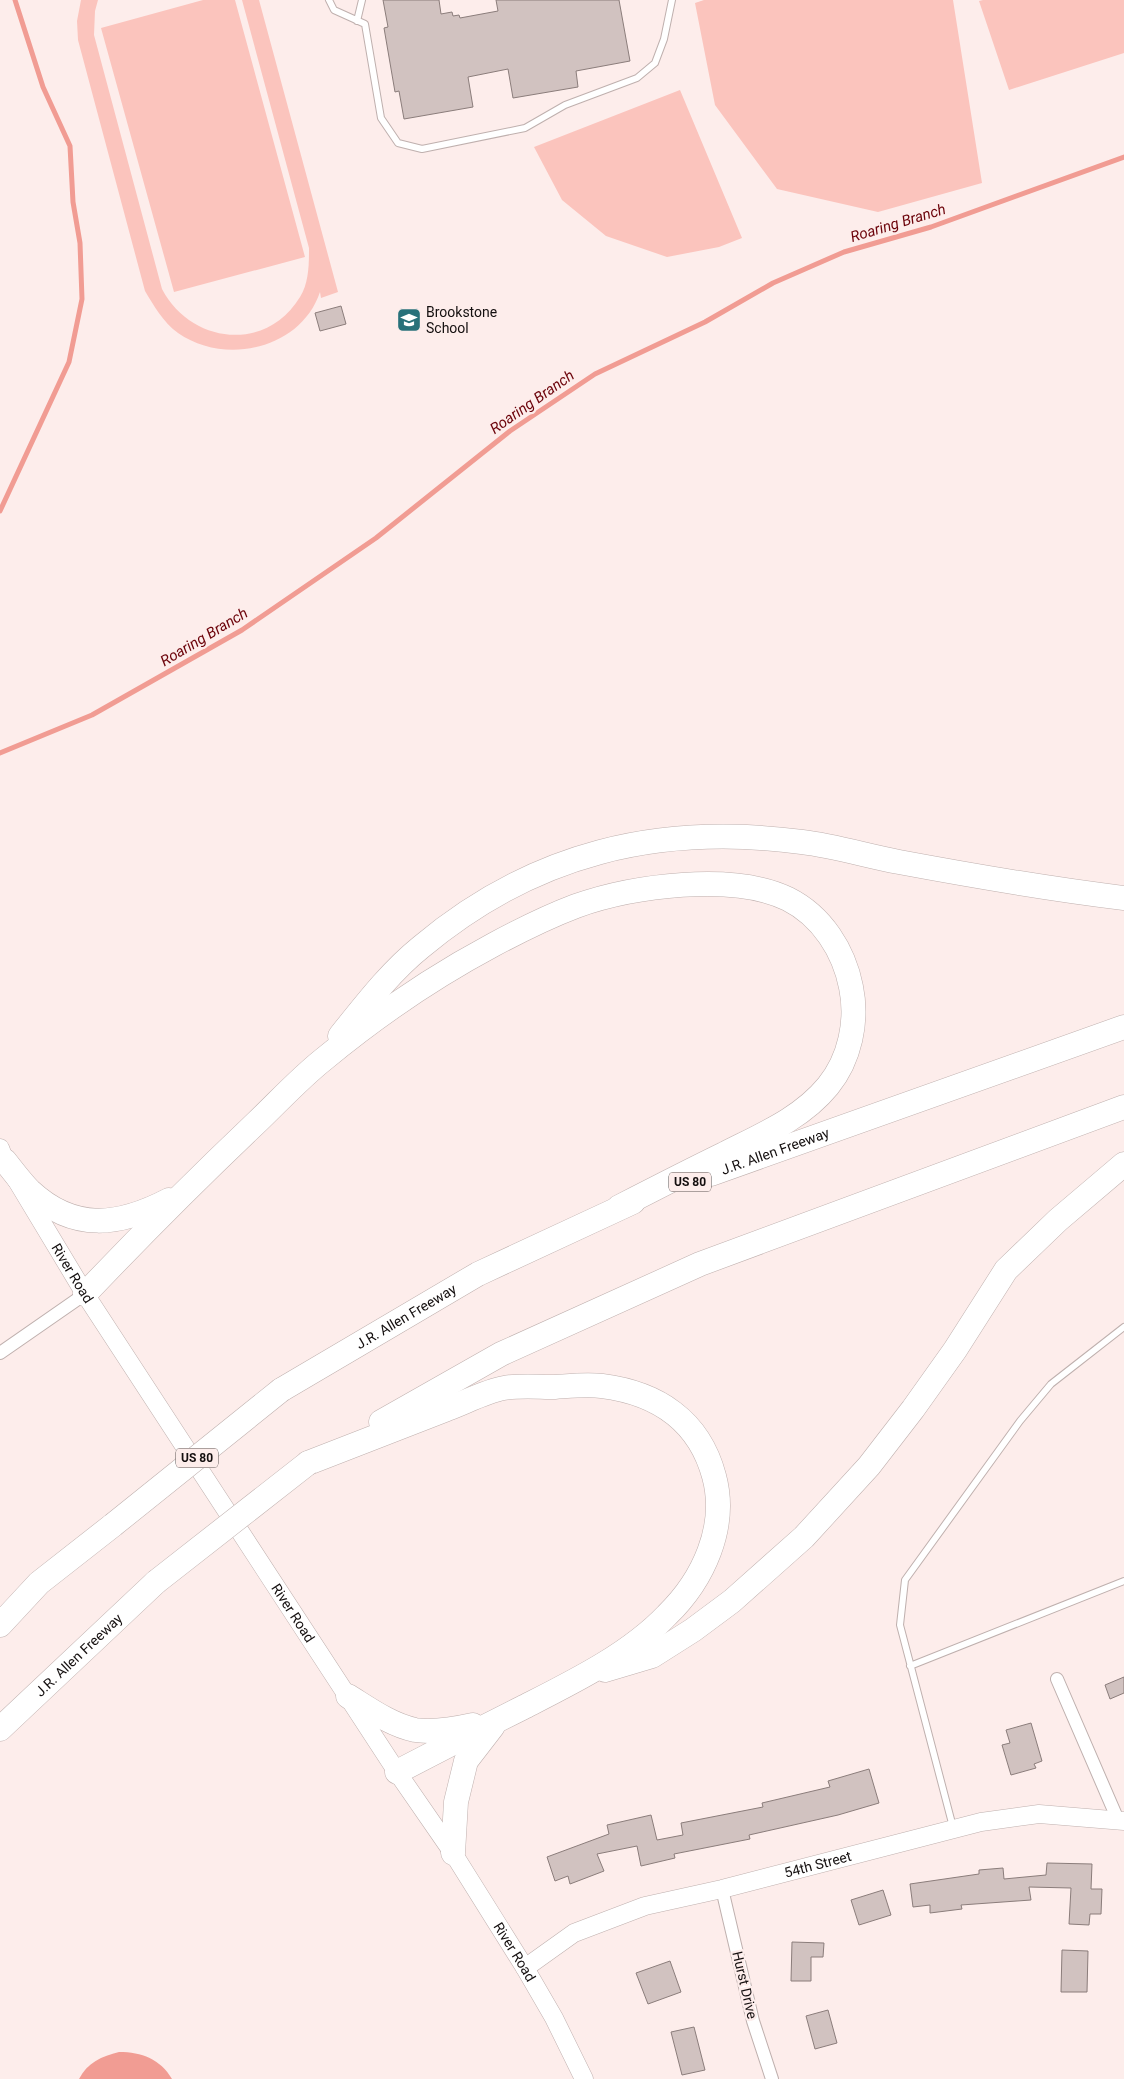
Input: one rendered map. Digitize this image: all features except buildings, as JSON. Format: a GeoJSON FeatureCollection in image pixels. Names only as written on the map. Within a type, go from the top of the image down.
{"type":"FeatureCollection","features":[{"type":"Feature","properties":{"kind":"highway"},"geometry":{"type":"LineString","coordinates":[[322,1060],[370,998],[420,947],[458,918],[499,892],[542,870],[610,848],[706,837],[802,842],[850,850],[896,862],[1057,890],[1124,898]]}},
{"type":"Feature","properties":{"kind":"highway"},"geometry":{"type":"LineString","coordinates":[[85,1294],[181,1193],[322,1060],[407,996],[469,958],[511,935],[577,906],[647,888],[719,885],[767,891],[790,900],[810,913],[826,931],[839,951],[848,973],[853,997],[853,1021],[849,1045],[840,1067],[827,1087],[792,1120],[619,1207]]}},
{"type":"Feature","properties":{"kind":"highway","name":"J.R. Allen Freeway"},"geometry":{"type":"LineString","coordinates":[[0,1625],[39,1583],[281,1390],[478,1274],[619,1207],[1124,1027]]}},
{"type":"Feature","properties":{"kind":"highway"},"geometry":{"type":"LineString","coordinates":[[308,1463],[501,1354],[700,1264],[1124,1107]]}},
{"type":"Feature","properties":{"kind":"highway"},"geometry":{"type":"LineString","coordinates":[[2,1155],[29,1190],[49,1206],[81,1219],[102,1222],[121,1219],[150,1210],[181,1193]]}},
{"type":"Feature","properties":{"kind":"highway"},"geometry":{"type":"LineString","coordinates":[[587,1675],[652,1656],[693,1630],[732,1601],[804,1537],[869,1466],[913,1409],[955,1350],[1006,1270],[1058,1220],[1124,1164]]}},
{"type":"Feature","properties":{"kind":"highway"},"geometry":{"type":"LineString","coordinates":[[308,1463],[504,1388],[600,1386],[645,1395],[666,1407],[700,1441],[711,1463],[717,1486],[719,1510],[716,1534],[696,1578],[683,1598],[667,1616],[649,1632],[587,1675],[397,1772]]}},
{"type":"Feature","properties":{"kind":"highway","name":"J.R. Allen Freeway"},"geometry":{"type":"LineString","coordinates":[[0,1729],[156,1582],[308,1463]]}},
{"type":"Feature","properties":{"kind":"highway"},"geometry":{"type":"LineString","coordinates":[[348,1696],[390,1721],[415,1730],[450,1730],[497,1720]]}},
{"type":"Feature","properties":{"kind":"highway"},"geometry":{"type":"LineString","coordinates":[[453,1854],[456,1802],[466,1761],[497,1720]]}},
{"type":"Feature","properties":{"kind":"main road","name":"River Road"},"geometry":{"type":"LineString","coordinates":[[2,1155],[85,1294],[397,1772],[453,1854],[525,1968],[554,2018],[584,2079]]}},
{"type":"Feature","properties":{"kind":"main road","name":"54th Street"},"geometry":{"type":"LineString","coordinates":[[525,1968],[574,1933],[645,1906],[722,1889],[981,1822],[1039,1814],[1121,1821]]}},
{"type":"Feature","properties":{"kind":"street"},"geometry":{"type":"LineString","coordinates":[[0,1353],[85,1294]]}},
{"type":"Feature","properties":{"kind":"street"},"geometry":{"type":"LineString","coordinates":[[1057,1679],[1121,1821]]}},
{"type":"Feature","properties":{"kind":"street","name":"Hurst Drive"},"geometry":{"type":"LineString","coordinates":[[722,1889],[753,2021],[772,2079]]}},
{"type":"Feature","properties":{"kind":"lane"},"geometry":{"type":"LineString","coordinates":[[329,0],[334,10],[365,24],[381,118],[398,143],[422,149],[525,128],[566,105],[637,78],[656,63],[664,39],[672,0]]}},
{"type":"Feature","properties":{"kind":"lane"},"geometry":{"type":"LineString","coordinates":[[357,21],[362,0]]}},
{"type":"Feature","properties":{"kind":"lane"},"geometry":{"type":"LineString","coordinates":[[954,1829],[900,1625],[906,1580],[1020,1421],[1051,1384],[1124,1327]]}},
{"type":"Feature","properties":{"kind":"lane"},"geometry":{"type":"LineString","coordinates":[[910,1666],[1124,1581]]}},
{"type":"Feature","properties":{"kind":"shaded area"},"geometry":{"type":"Polygon","coordinates":[[[81,0],[98,0],[95,11],[94,35],[162,289],[175,307],[191,321],[209,330],[229,335],[249,334],[268,327],[285,315],[303,292],[309,267],[309,248],[242,0],[259,0],[338,292],[321,298],[320,292],[310,311],[296,327],[279,339],[260,346],[239,350],[217,349],[197,343],[178,333],[168,324],[159,314],[145,291],[78,40],[77,21],[81,0]]]}},
{"type":"Feature","properties":{"kind":"shaded area"},"geometry":{"type":"Polygon","coordinates":[[[203,0],[235,0],[305,257],[174,292],[101,28],[203,0]]]}},
{"type":"Feature","properties":{"kind":"shaded area"},"geometry":{"type":"Polygon","coordinates":[[[704,0],[953,0],[982,183],[878,212],[777,189],[715,105],[695,3],[704,0]]]}},
{"type":"Feature","properties":{"kind":"shaded area"},"geometry":{"type":"Polygon","coordinates":[[[1124,0],[1124,53],[1009,90],[979,1],[1124,0]]]}},
{"type":"Feature","properties":{"kind":"shaded area"},"geometry":{"type":"Polygon","coordinates":[[[680,90],[742,238],[719,247],[667,257],[606,236],[562,200],[534,147],[680,90]]]}},
{"type":"Feature","properties":{"kind":"shaded area"},"geometry":{"type":"Polygon","coordinates":[[[119,2052],[135,2053],[150,2058],[162,2066],[172,2079],[79,2079],[91,2064],[119,2052]]]}},
{"type":"Feature","properties":{"kind":"waterway"},"geometry":{"type":"LineString","coordinates":[[0,511],[69,362],[82,299],[80,243],[73,202],[70,146],[43,87],[15,0]]}},
{"type":"Feature","properties":{"kind":"waterway","name":"Roaring Branch"},"geometry":{"type":"LineString","coordinates":[[0,753],[92,715],[242,630],[376,538],[510,431],[595,374],[705,322],[773,283],[844,252],[931,227],[1124,157]]}},
{"type":"Feature","properties":{"kind":"place","name":"Brookstone School"},"geometry":{"type":"Point","coordinates":[409,320]}}]}
